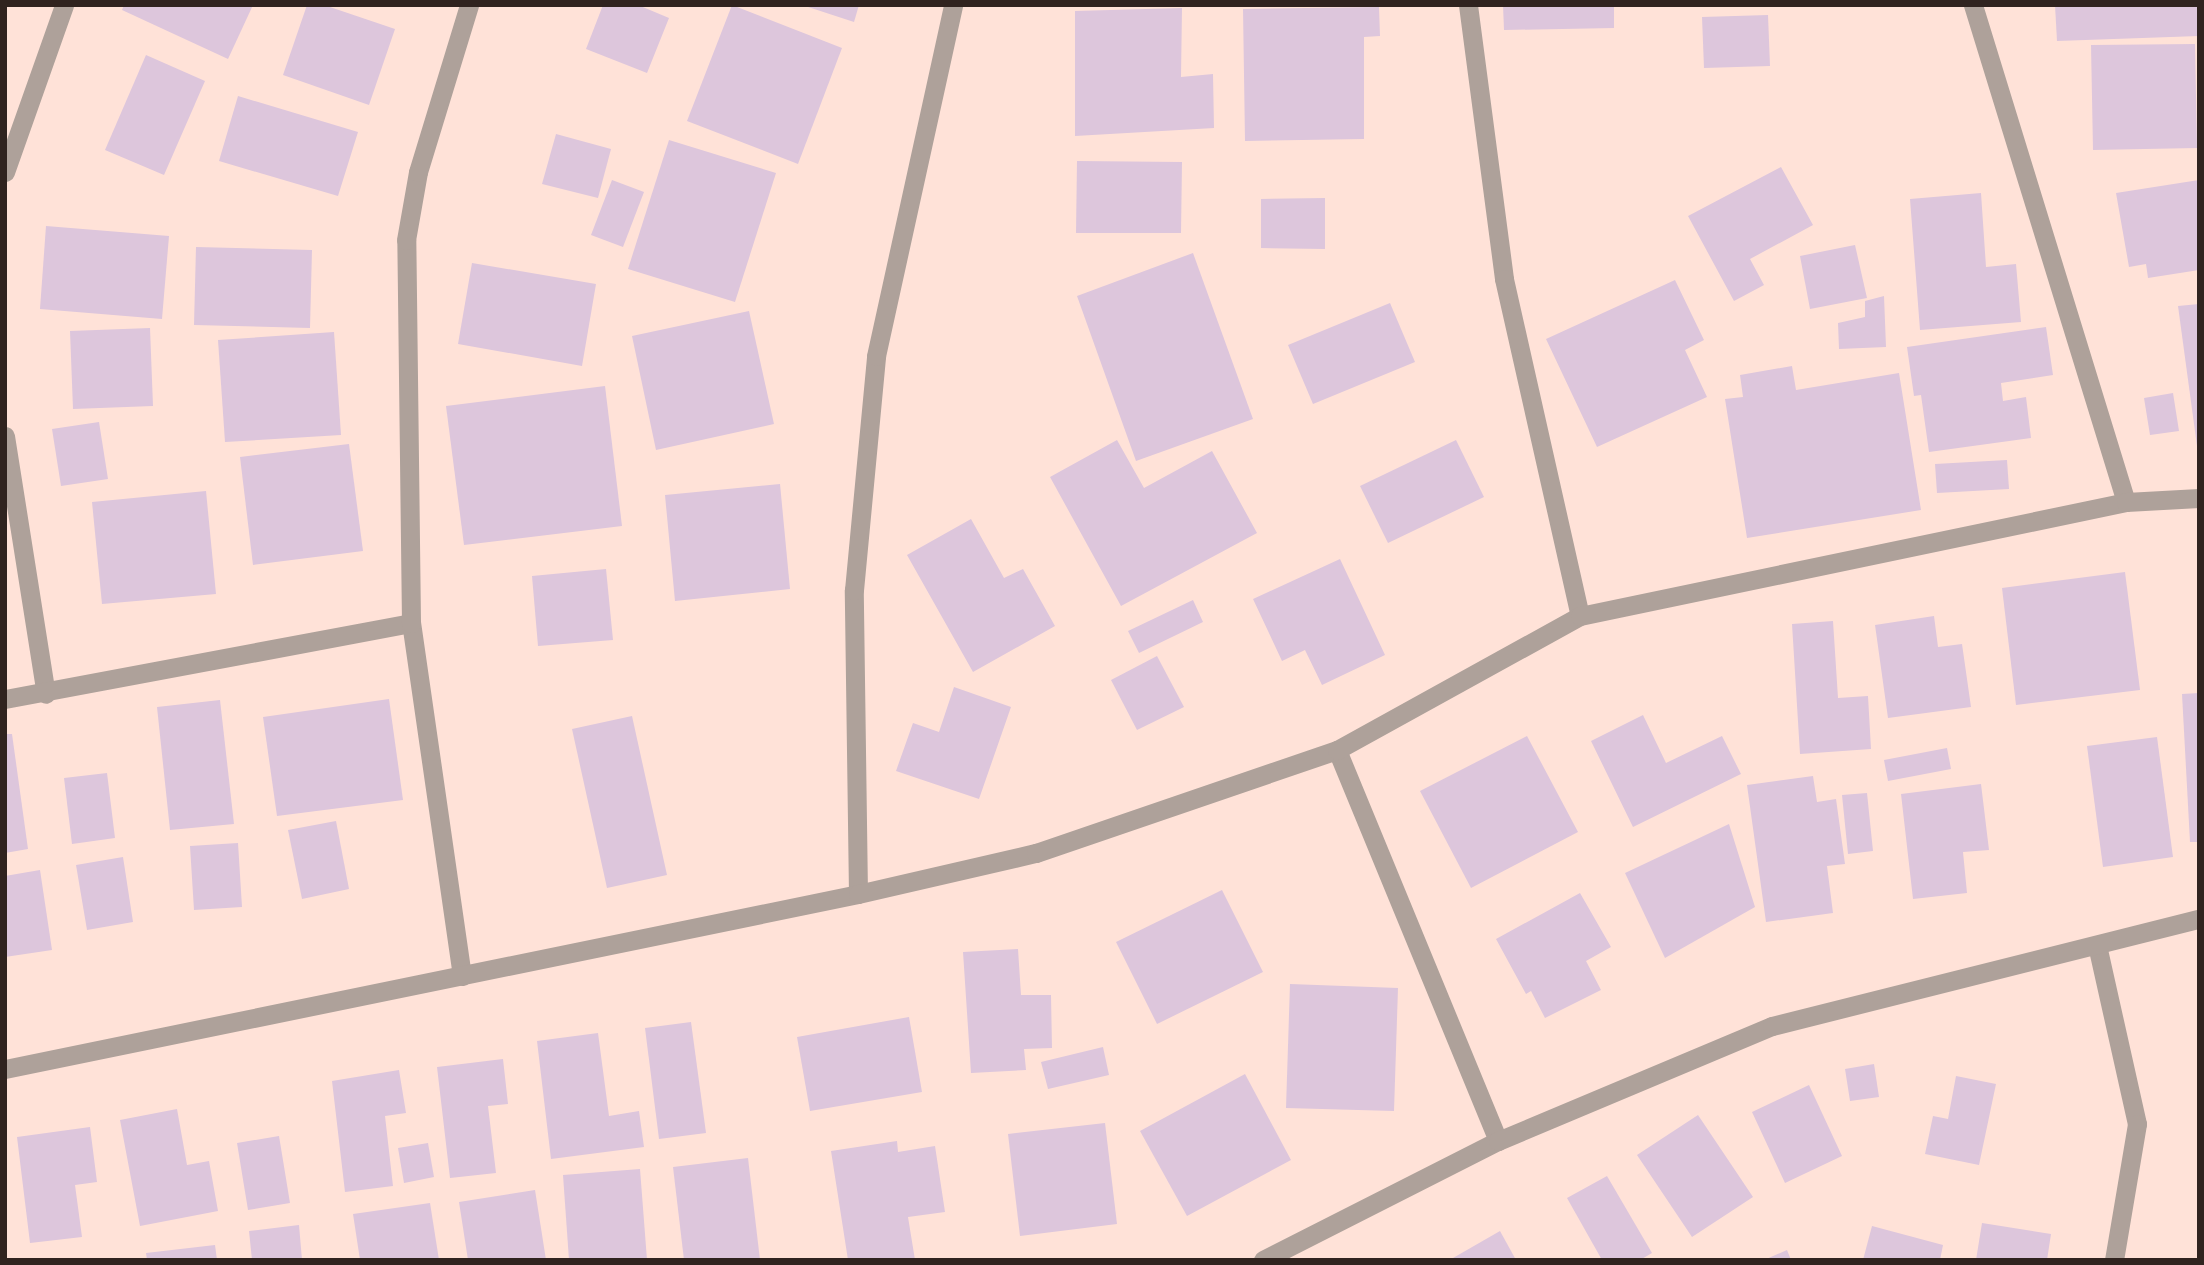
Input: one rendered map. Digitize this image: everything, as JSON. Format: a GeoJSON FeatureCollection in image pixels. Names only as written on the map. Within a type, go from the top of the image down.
{"type":"FeatureCollection","features":[{"type":"Feature","properties":{"kind":"street"},"geometry":{"type":"LineString","coordinates":[[5,172],[64,5]]}},
{"type":"Feature","properties":{"kind":"street"},"geometry":{"type":"LineString","coordinates":[[858,894],[854,590],[876,356],[953,5]]}},
{"type":"Feature","properties":{"kind":"street"},"geometry":{"type":"LineString","coordinates":[[1468,5],[1504,279],[1580,616]]}},
{"type":"Feature","properties":{"kind":"street"},"geometry":{"type":"LineString","coordinates":[[1973,5],[2126,502]]}},
{"type":"Feature","properties":{"kind":"street"},"geometry":{"type":"LineString","coordinates":[[461,976],[411,623],[406,240],[418,172],[466,6]]}},
{"type":"Feature","properties":{"kind":"street"},"geometry":{"type":"LineString","coordinates":[[5,436],[46,694]]}},
{"type":"Feature","properties":{"kind":"street"},"geometry":{"type":"LineString","coordinates":[[5,1069],[858,894],[1036,853],[1337,750],[1580,616],[2126,502],[2199,498]]}},
{"type":"Feature","properties":{"kind":"street"},"geometry":{"type":"LineString","coordinates":[[5,699],[46,694],[411,623]]}},
{"type":"Feature","properties":{"kind":"street"},"geometry":{"type":"LineString","coordinates":[[1337,750],[1498,1141]]}},
{"type":"Feature","properties":{"kind":"street"},"geometry":{"type":"LineString","coordinates":[[1263,1260],[1498,1141],[1772,1026],[2199,919]]}},
{"type":"Feature","properties":{"kind":"street"},"geometry":{"type":"LineString","coordinates":[[2096,945],[2137,1124],[2114,1260]]}},
{"type":"Feature","properties":{"kind":"building"},"geometry":{"type":"Polygon","coordinates":[[[124,5],[253,5],[228,59],[122,10],[124,5]]]}},
{"type":"Feature","properties":{"kind":"building"},"geometry":{"type":"Polygon","coordinates":[[[307,5],[324,5],[395,29],[369,105],[283,75],[307,5]]]}},
{"type":"Feature","properties":{"kind":"building"},"geometry":{"type":"Polygon","coordinates":[[[603,5],[638,5],[669,18],[647,73],[586,49],[603,5]]]}},
{"type":"Feature","properties":{"kind":"building"},"geometry":{"type":"Polygon","coordinates":[[[732,5],[842,48],[798,164],[687,121],[732,5]]]}},
{"type":"Feature","properties":{"kind":"building"},"geometry":{"type":"Polygon","coordinates":[[[802,5],[859,5],[854,22],[802,5]]]}},
{"type":"Feature","properties":{"kind":"building"},"geometry":{"type":"Polygon","coordinates":[[[1503,5],[1614,5],[1614,28],[1504,30],[1503,5]]]}},
{"type":"Feature","properties":{"kind":"building"},"geometry":{"type":"Polygon","coordinates":[[[2055,5],[2199,5],[2199,36],[2057,41],[2055,5]]]}},
{"type":"Feature","properties":{"kind":"building"},"geometry":{"type":"Polygon","coordinates":[[[1379,7],[1380,36],[1364,37],[1364,139],[1245,141],[1243,9],[1379,7]]]}},
{"type":"Feature","properties":{"kind":"building"},"geometry":{"type":"Polygon","coordinates":[[[1182,8],[1181,77],[1213,74],[1214,128],[1075,136],[1075,11],[1182,8]]]}},
{"type":"Feature","properties":{"kind":"building"},"geometry":{"type":"Polygon","coordinates":[[[1768,15],[1770,66],[1704,68],[1702,17],[1768,15]]]}},
{"type":"Feature","properties":{"kind":"building"},"geometry":{"type":"Polygon","coordinates":[[[2195,44],[2197,148],[2093,150],[2091,45],[2195,44]]]}},
{"type":"Feature","properties":{"kind":"building"},"geometry":{"type":"Polygon","coordinates":[[[146,55],[205,81],[164,175],[105,150],[146,55]]]}},
{"type":"Feature","properties":{"kind":"building"},"geometry":{"type":"Polygon","coordinates":[[[238,96],[358,132],[338,196],[219,161],[238,96]]]}},
{"type":"Feature","properties":{"kind":"building"},"geometry":{"type":"Polygon","coordinates":[[[556,134],[611,149],[598,198],[542,184],[556,134]]]}},
{"type":"Feature","properties":{"kind":"building"},"geometry":{"type":"Polygon","coordinates":[[[669,140],[776,173],[735,302],[628,269],[669,140]]]}},
{"type":"Feature","properties":{"kind":"building"},"geometry":{"type":"Polygon","coordinates":[[[1077,161],[1182,162],[1181,233],[1076,233],[1077,161]]]}},
{"type":"Feature","properties":{"kind":"building"},"geometry":{"type":"Polygon","coordinates":[[[1781,167],[1813,225],[1750,259],[1764,285],[1734,301],[1688,216],[1781,167]]]}},
{"type":"Feature","properties":{"kind":"building"},"geometry":{"type":"Polygon","coordinates":[[[612,180],[644,192],[623,247],[591,235],[612,180]]]}},
{"type":"Feature","properties":{"kind":"building"},"geometry":{"type":"Polygon","coordinates":[[[2199,180],[2199,270],[2148,278],[2146,264],[2129,267],[2116,193],[2199,180]]]}},
{"type":"Feature","properties":{"kind":"building"},"geometry":{"type":"Polygon","coordinates":[[[1981,193],[1986,267],[2016,264],[2021,322],[1920,330],[1910,199],[1981,193]]]}},
{"type":"Feature","properties":{"kind":"building"},"geometry":{"type":"Polygon","coordinates":[[[1325,198],[1325,249],[1261,248],[1261,199],[1325,198]]]}},
{"type":"Feature","properties":{"kind":"building"},"geometry":{"type":"Polygon","coordinates":[[[46,226],[169,236],[162,319],[40,309],[46,226]]]}},
{"type":"Feature","properties":{"kind":"building"},"geometry":{"type":"Polygon","coordinates":[[[1855,245],[1867,298],[1810,309],[1800,256],[1855,245]]]}},
{"type":"Feature","properties":{"kind":"building"},"geometry":{"type":"Polygon","coordinates":[[[196,247],[312,250],[310,328],[194,325],[196,247]]]}},
{"type":"Feature","properties":{"kind":"building"},"geometry":{"type":"Polygon","coordinates":[[[1193,253],[1253,419],[1136,461],[1077,296],[1193,253]]]}},
{"type":"Feature","properties":{"kind":"building"},"geometry":{"type":"Polygon","coordinates":[[[472,263],[596,284],[582,366],[458,344],[472,263]]]}},
{"type":"Feature","properties":{"kind":"building"},"geometry":{"type":"Polygon","coordinates":[[[1675,280],[1704,340],[1685,350],[1707,397],[1597,447],[1546,339],[1675,280]]]}},
{"type":"Feature","properties":{"kind":"building"},"geometry":{"type":"Polygon","coordinates":[[[1884,296],[1886,347],[1839,349],[1838,323],[1865,317],[1865,301],[1884,296]]]}},
{"type":"Feature","properties":{"kind":"building"},"geometry":{"type":"Polygon","coordinates":[[[1390,303],[1415,362],[1313,404],[1288,345],[1390,303]]]}},
{"type":"Feature","properties":{"kind":"building"},"geometry":{"type":"Polygon","coordinates":[[[2199,304],[2199,446],[2197,446],[2178,306],[2199,304]]]}},
{"type":"Feature","properties":{"kind":"building"},"geometry":{"type":"Polygon","coordinates":[[[749,311],[774,424],[656,450],[632,336],[749,311]]]}},
{"type":"Feature","properties":{"kind":"building"},"geometry":{"type":"Polygon","coordinates":[[[2046,327],[2053,375],[2001,383],[2003,401],[2026,397],[2031,438],[1929,452],[1921,395],[1914,396],[1907,347],[2046,327]]]}},
{"type":"Feature","properties":{"kind":"building"},"geometry":{"type":"Polygon","coordinates":[[[150,328],[153,406],[73,409],[70,331],[150,328]]]}},
{"type":"Feature","properties":{"kind":"building"},"geometry":{"type":"Polygon","coordinates":[[[334,332],[341,435],[225,442],[218,340],[334,332]]]}},
{"type":"Feature","properties":{"kind":"building"},"geometry":{"type":"Polygon","coordinates":[[[1792,366],[1796,390],[1899,373],[1921,510],[1747,538],[1725,399],[1743,397],[1740,375],[1792,366]]]}},
{"type":"Feature","properties":{"kind":"building"},"geometry":{"type":"Polygon","coordinates":[[[605,386],[622,526],[464,545],[446,406],[605,386]]]}},
{"type":"Feature","properties":{"kind":"building"},"geometry":{"type":"Polygon","coordinates":[[[2173,393],[2179,431],[2150,435],[2144,398],[2173,393]]]}},
{"type":"Feature","properties":{"kind":"building"},"geometry":{"type":"Polygon","coordinates":[[[99,422],[108,479],[61,486],[52,429],[99,422]]]}},
{"type":"Feature","properties":{"kind":"building"},"geometry":{"type":"Polygon","coordinates":[[[1117,440],[1144,488],[1212,451],[1257,533],[1121,606],[1050,477],[1117,440]]]}},
{"type":"Feature","properties":{"kind":"building"},"geometry":{"type":"Polygon","coordinates":[[[1456,440],[1484,497],[1388,543],[1360,486],[1456,440]]]}},
{"type":"Feature","properties":{"kind":"building"},"geometry":{"type":"Polygon","coordinates":[[[349,444],[363,551],[253,565],[240,457],[349,444]]]}},
{"type":"Feature","properties":{"kind":"building"},"geometry":{"type":"Polygon","coordinates":[[[2007,460],[2009,489],[1937,493],[1935,464],[2007,460]]]}},
{"type":"Feature","properties":{"kind":"building"},"geometry":{"type":"Polygon","coordinates":[[[780,484],[790,589],[675,601],[665,495],[780,484]]]}},
{"type":"Feature","properties":{"kind":"building"},"geometry":{"type":"Polygon","coordinates":[[[206,491],[216,594],[102,604],[92,502],[206,491]]]}},
{"type":"Feature","properties":{"kind":"building"},"geometry":{"type":"Polygon","coordinates":[[[971,519],[1004,578],[1023,569],[1055,626],[973,672],[907,555],[971,519]]]}},
{"type":"Feature","properties":{"kind":"building"},"geometry":{"type":"Polygon","coordinates":[[[1340,559],[1385,655],[1322,685],[1305,650],[1282,661],[1253,599],[1340,559]]]}},
{"type":"Feature","properties":{"kind":"building"},"geometry":{"type":"Polygon","coordinates":[[[606,569],[613,640],[538,646],[532,576],[606,569]]]}},
{"type":"Feature","properties":{"kind":"building"},"geometry":{"type":"Polygon","coordinates":[[[2125,572],[2140,690],[2016,705],[2002,588],[2125,572]]]}},
{"type":"Feature","properties":{"kind":"building"},"geometry":{"type":"Polygon","coordinates":[[[1193,600],[1203,622],[1139,653],[1128,631],[1193,600]]]}},
{"type":"Feature","properties":{"kind":"building"},"geometry":{"type":"Polygon","coordinates":[[[1934,616],[1938,647],[1962,644],[1971,707],[1888,718],[1875,625],[1934,616]]]}},
{"type":"Feature","properties":{"kind":"building"},"geometry":{"type":"Polygon","coordinates":[[[1833,621],[1838,698],[1868,696],[1871,749],[1800,754],[1792,624],[1833,621]]]}},
{"type":"Feature","properties":{"kind":"building"},"geometry":{"type":"Polygon","coordinates":[[[1157,656],[1184,707],[1137,730],[1111,680],[1157,656]]]}},
{"type":"Feature","properties":{"kind":"building"},"geometry":{"type":"Polygon","coordinates":[[[954,687],[1011,707],[979,799],[896,771],[913,723],[939,732],[954,687]]]}},
{"type":"Feature","properties":{"kind":"building"},"geometry":{"type":"Polygon","coordinates":[[[2199,693],[2199,842],[2190,842],[2182,694],[2199,693]]]}},
{"type":"Feature","properties":{"kind":"building"},"geometry":{"type":"Polygon","coordinates":[[[389,699],[403,800],[277,816],[263,717],[389,699]]]}},
{"type":"Feature","properties":{"kind":"building"},"geometry":{"type":"Polygon","coordinates":[[[220,700],[234,824],[170,830],[157,707],[220,700]]]}},
{"type":"Feature","properties":{"kind":"building"},"geometry":{"type":"Polygon","coordinates":[[[1643,715],[1666,763],[1722,736],[1741,774],[1633,827],[1591,741],[1643,715]]]}},
{"type":"Feature","properties":{"kind":"building"},"geometry":{"type":"Polygon","coordinates":[[[632,716],[667,875],[607,888],[572,729],[632,716]]]}},
{"type":"Feature","properties":{"kind":"building"},"geometry":{"type":"Polygon","coordinates":[[[5,734],[12,734],[28,849],[5,853],[5,734]]]}},
{"type":"Feature","properties":{"kind":"building"},"geometry":{"type":"Polygon","coordinates":[[[1527,736],[1578,832],[1471,888],[1420,791],[1527,736]]]}},
{"type":"Feature","properties":{"kind":"building"},"geometry":{"type":"Polygon","coordinates":[[[2157,737],[2173,857],[2103,867],[2087,746],[2157,737]]]}},
{"type":"Feature","properties":{"kind":"building"},"geometry":{"type":"Polygon","coordinates":[[[1947,748],[1951,769],[1888,781],[1884,760],[1947,748]]]}},
{"type":"Feature","properties":{"kind":"building"},"geometry":{"type":"Polygon","coordinates":[[[107,773],[115,838],[72,844],[64,778],[107,773]]]}},
{"type":"Feature","properties":{"kind":"building"},"geometry":{"type":"Polygon","coordinates":[[[1813,776],[1817,802],[1836,799],[1845,864],[1827,866],[1833,913],[1766,922],[1747,785],[1813,776]]]}},
{"type":"Feature","properties":{"kind":"building"},"geometry":{"type":"Polygon","coordinates":[[[1981,784],[1989,850],[1963,852],[1967,893],[1913,899],[1901,794],[1981,784]]]}},
{"type":"Feature","properties":{"kind":"building"},"geometry":{"type":"Polygon","coordinates":[[[1867,793],[1873,851],[1848,854],[1842,795],[1867,793]]]}},
{"type":"Feature","properties":{"kind":"building"},"geometry":{"type":"Polygon","coordinates":[[[336,821],[349,889],[302,899],[288,830],[336,821]]]}},
{"type":"Feature","properties":{"kind":"building"},"geometry":{"type":"Polygon","coordinates":[[[1729,824],[1755,907],[1665,958],[1625,873],[1729,824]]]}},
{"type":"Feature","properties":{"kind":"building"},"geometry":{"type":"Polygon","coordinates":[[[238,843],[242,907],[194,910],[190,846],[238,843]]]}},
{"type":"Feature","properties":{"kind":"building"},"geometry":{"type":"Polygon","coordinates":[[[123,857],[133,922],[87,930],[76,865],[123,857]]]}},
{"type":"Feature","properties":{"kind":"building"},"geometry":{"type":"Polygon","coordinates":[[[40,870],[52,950],[5,957],[5,876],[40,870]]]}},
{"type":"Feature","properties":{"kind":"building"},"geometry":{"type":"Polygon","coordinates":[[[1222,890],[1263,972],[1157,1024],[1116,942],[1222,890]]]}},
{"type":"Feature","properties":{"kind":"building"},"geometry":{"type":"Polygon","coordinates":[[[1580,893],[1611,947],[1586,961],[1601,990],[1545,1018],[1531,991],[1526,994],[1496,939],[1580,893]]]}},
{"type":"Feature","properties":{"kind":"building"},"geometry":{"type":"Polygon","coordinates":[[[1018,949],[1021,995],[1051,995],[1052,1048],[1024,1049],[1026,1070],[971,1073],[963,952],[1018,949]]]}},
{"type":"Feature","properties":{"kind":"building"},"geometry":{"type":"Polygon","coordinates":[[[1290,984],[1398,988],[1394,1111],[1286,1108],[1290,984]]]}},
{"type":"Feature","properties":{"kind":"building"},"geometry":{"type":"Polygon","coordinates":[[[909,1017],[922,1092],[810,1111],[797,1037],[909,1017]]]}},
{"type":"Feature","properties":{"kind":"building"},"geometry":{"type":"Polygon","coordinates":[[[691,1022],[706,1133],[659,1139],[645,1028],[691,1022]]]}},
{"type":"Feature","properties":{"kind":"building"},"geometry":{"type":"Polygon","coordinates":[[[598,1033],[609,1116],[639,1111],[644,1147],[551,1159],[537,1041],[598,1033]]]}},
{"type":"Feature","properties":{"kind":"building"},"geometry":{"type":"Polygon","coordinates":[[[1103,1047],[1109,1075],[1048,1089],[1041,1062],[1103,1047]]]}},
{"type":"Feature","properties":{"kind":"building"},"geometry":{"type":"Polygon","coordinates":[[[503,1059],[508,1104],[488,1106],[496,1173],[450,1178],[437,1067],[503,1059]]]}},
{"type":"Feature","properties":{"kind":"building"},"geometry":{"type":"Polygon","coordinates":[[[1874,1064],[1879,1097],[1850,1101],[1845,1069],[1874,1064]]]}},
{"type":"Feature","properties":{"kind":"building"},"geometry":{"type":"Polygon","coordinates":[[[399,1070],[406,1113],[385,1116],[393,1186],[345,1192],[332,1081],[399,1070]]]}},
{"type":"Feature","properties":{"kind":"building"},"geometry":{"type":"Polygon","coordinates":[[[1245,1074],[1291,1160],[1187,1216],[1140,1131],[1245,1074]]]}},
{"type":"Feature","properties":{"kind":"building"},"geometry":{"type":"Polygon","coordinates":[[[1956,1076],[1996,1084],[1979,1165],[1925,1154],[1933,1116],[1948,1119],[1956,1076]]]}},
{"type":"Feature","properties":{"kind":"building"},"geometry":{"type":"Polygon","coordinates":[[[1809,1085],[1842,1156],[1785,1183],[1752,1112],[1809,1085]]]}},
{"type":"Feature","properties":{"kind":"building"},"geometry":{"type":"Polygon","coordinates":[[[177,1109],[187,1165],[209,1161],[218,1211],[140,1226],[120,1120],[177,1109]]]}},
{"type":"Feature","properties":{"kind":"building"},"geometry":{"type":"Polygon","coordinates":[[[1698,1115],[1753,1197],[1692,1237],[1637,1155],[1698,1115]]]}},
{"type":"Feature","properties":{"kind":"building"},"geometry":{"type":"Polygon","coordinates":[[[1105,1123],[1117,1224],[1020,1236],[1008,1134],[1105,1123]]]}},
{"type":"Feature","properties":{"kind":"building"},"geometry":{"type":"Polygon","coordinates":[[[90,1127],[97,1182],[75,1185],[82,1237],[30,1243],[17,1137],[90,1127]]]}},
{"type":"Feature","properties":{"kind":"building"},"geometry":{"type":"Polygon","coordinates":[[[279,1136],[290,1203],[248,1210],[237,1143],[279,1136]]]}},
{"type":"Feature","properties":{"kind":"building"},"geometry":{"type":"Polygon","coordinates":[[[897,1141],[898,1152],[935,1146],[945,1212],[908,1217],[915,1260],[848,1260],[831,1151],[897,1141]]]}},
{"type":"Feature","properties":{"kind":"building"},"geometry":{"type":"Polygon","coordinates":[[[428,1143],[434,1177],[404,1183],[398,1148],[428,1143]]]}},
{"type":"Feature","properties":{"kind":"building"},"geometry":{"type":"Polygon","coordinates":[[[748,1158],[760,1260],[684,1260],[673,1167],[748,1158]]]}},
{"type":"Feature","properties":{"kind":"building"},"geometry":{"type":"Polygon","coordinates":[[[640,1169],[647,1260],[569,1260],[563,1175],[640,1169]]]}},
{"type":"Feature","properties":{"kind":"building"},"geometry":{"type":"Polygon","coordinates":[[[1607,1176],[1652,1253],[1640,1260],[1602,1260],[1567,1198],[1607,1176]]]}},
{"type":"Feature","properties":{"kind":"building"},"geometry":{"type":"Polygon","coordinates":[[[535,1190],[546,1260],[468,1260],[459,1202],[535,1190]]]}},
{"type":"Feature","properties":{"kind":"building"},"geometry":{"type":"Polygon","coordinates":[[[430,1203],[439,1260],[360,1260],[353,1214],[430,1203]]]}},
{"type":"Feature","properties":{"kind":"building"},"geometry":{"type":"Polygon","coordinates":[[[1982,1223],[2051,1234],[2047,1260],[1976,1260],[1982,1223]]]}},
{"type":"Feature","properties":{"kind":"building"},"geometry":{"type":"Polygon","coordinates":[[[299,1225],[302,1260],[252,1260],[249,1231],[299,1225]]]}},
{"type":"Feature","properties":{"kind":"building"},"geometry":{"type":"Polygon","coordinates":[[[1872,1226],[1943,1245],[1940,1260],[1863,1260],[1872,1226]]]}},
{"type":"Feature","properties":{"kind":"building"},"geometry":{"type":"Polygon","coordinates":[[[1500,1231],[1516,1260],[1454,1260],[1453,1258],[1500,1231]]]}},
{"type":"Feature","properties":{"kind":"building"},"geometry":{"type":"Polygon","coordinates":[[[215,1245],[217,1260],[147,1260],[146,1253],[215,1245]]]}},
{"type":"Feature","properties":{"kind":"building"},"geometry":{"type":"Polygon","coordinates":[[[1787,1250],[1791,1260],[1764,1260],[1787,1250]]]}}]}
